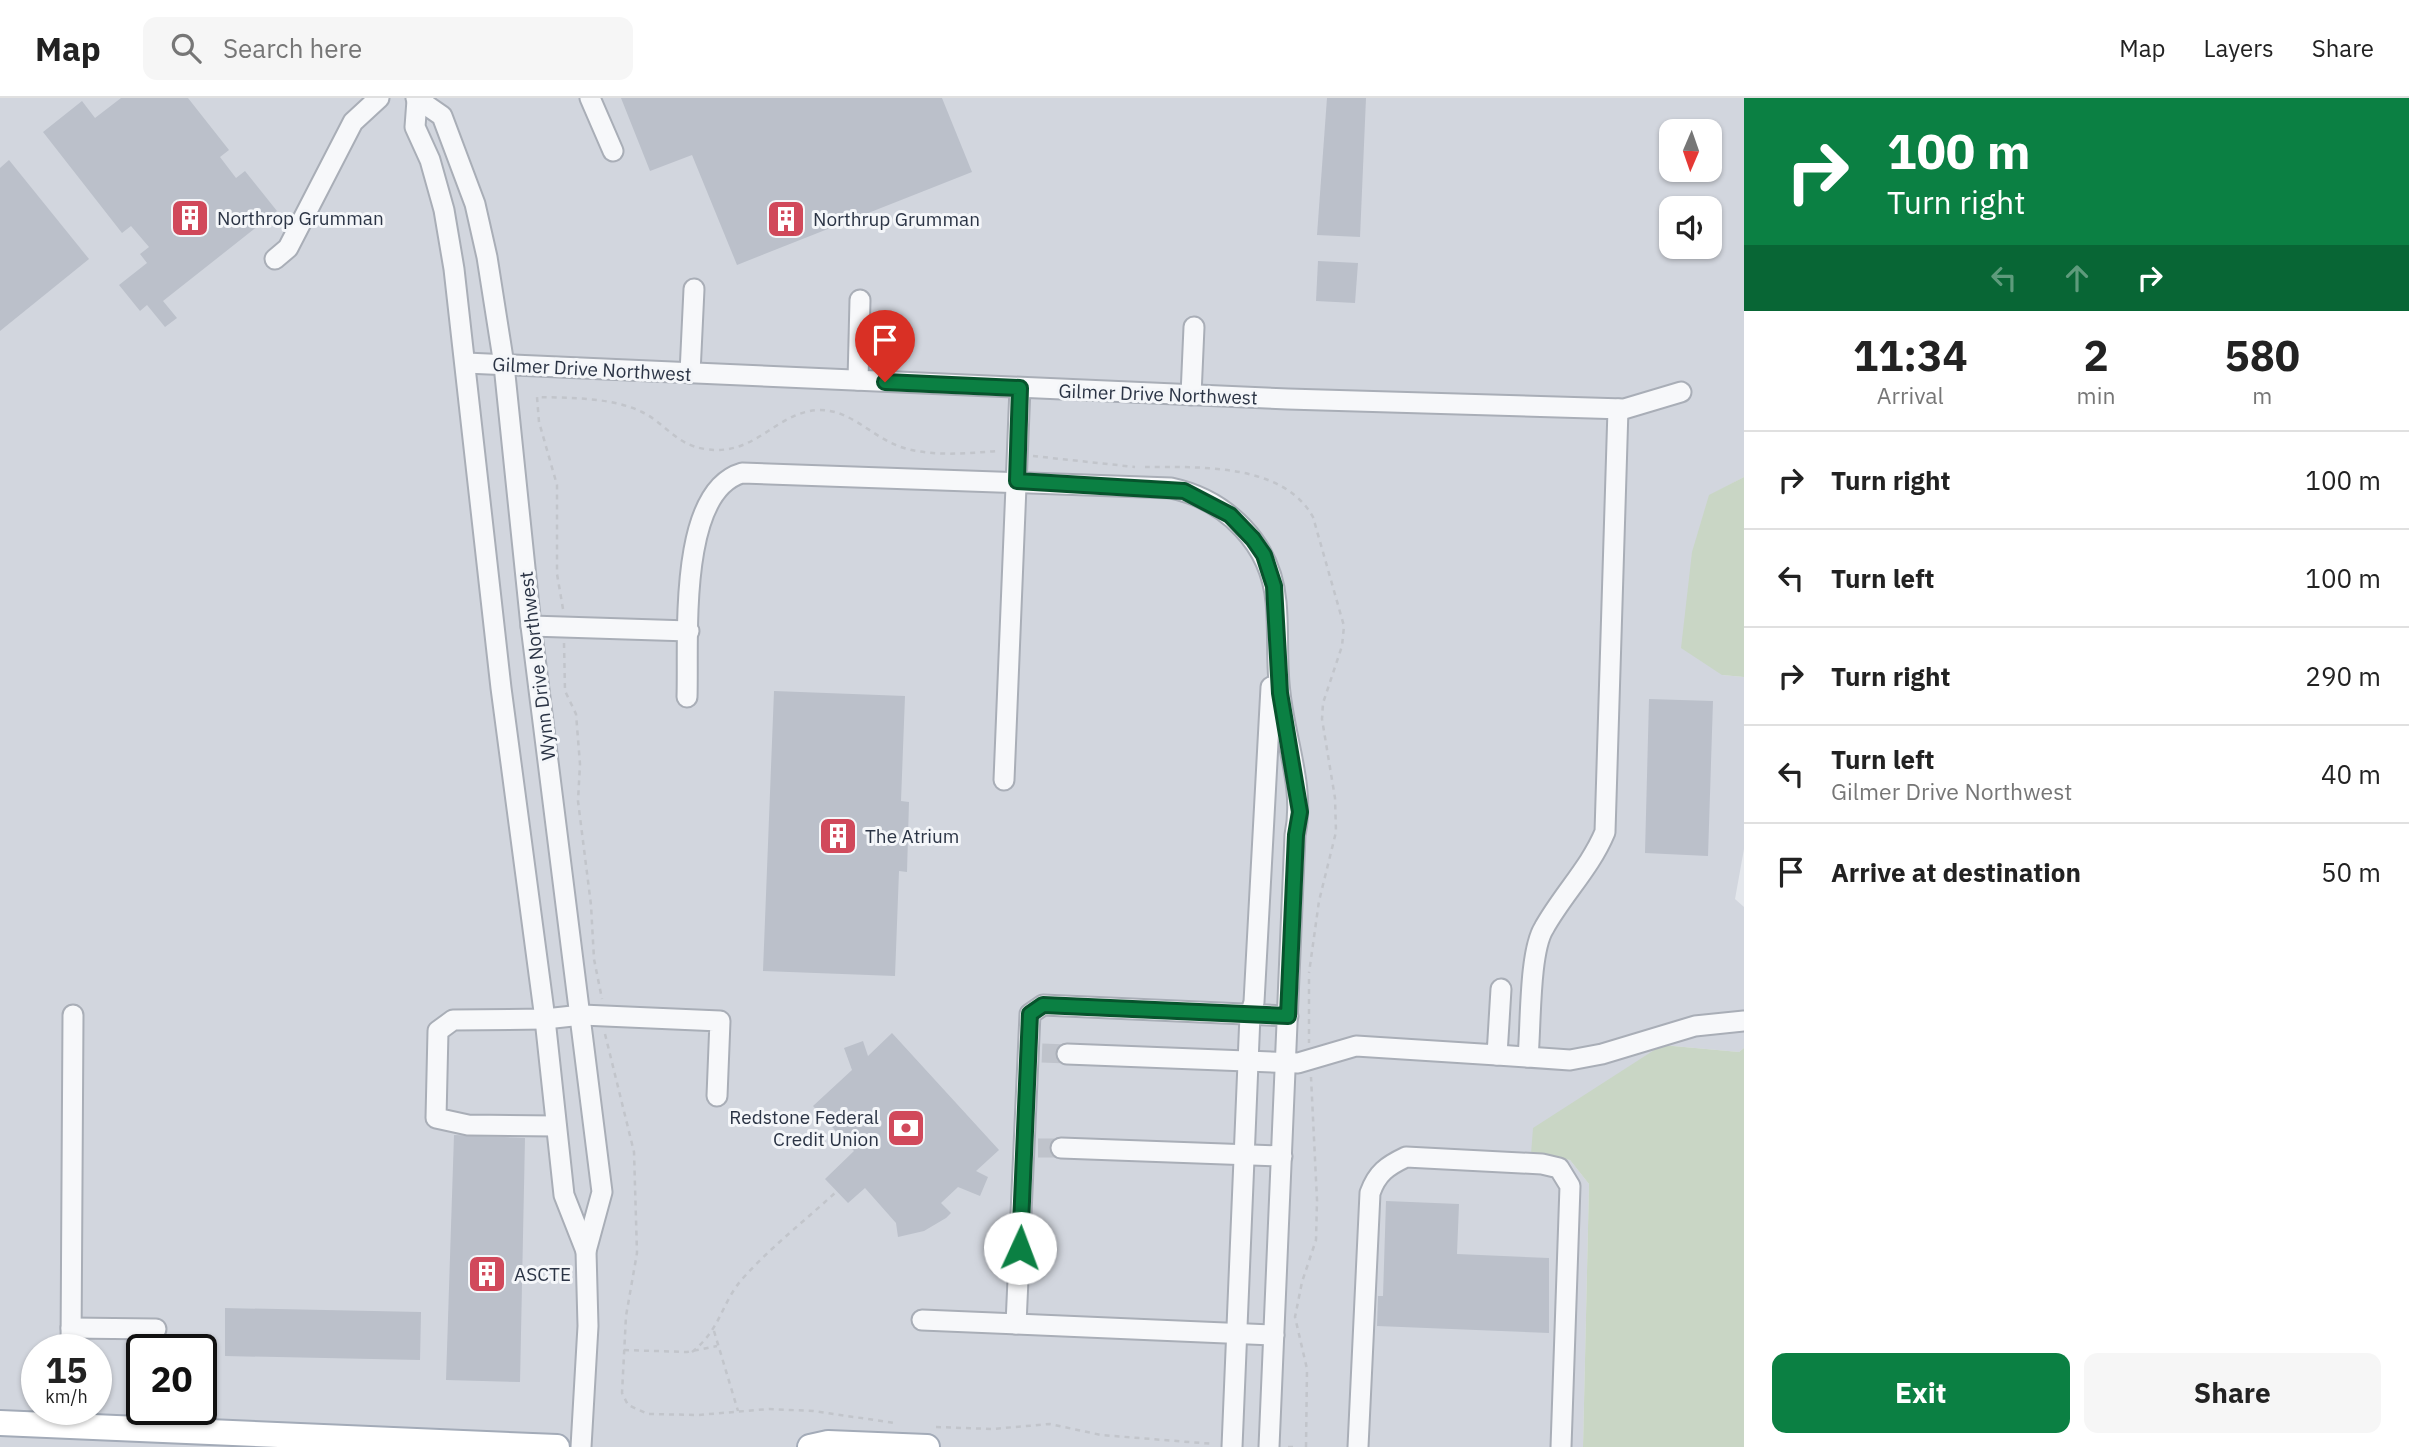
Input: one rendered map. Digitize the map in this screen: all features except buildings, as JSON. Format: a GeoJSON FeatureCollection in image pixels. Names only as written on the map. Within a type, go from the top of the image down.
{"type":"FeatureCollection","features":[{"type":"Feature","properties":{"kind":"main road"},"geometry":{"type":"LineString","coordinates":[[0,1423],[21,1421]]}},
{"type":"Feature","properties":{"kind":"main road"},"geometry":{"type":"LineString","coordinates":[[112,1423],[219,1439],[557,1447]]}},
{"type":"Feature","properties":{"kind":"main road"},"geometry":{"type":"LineString","coordinates":[[810,1447],[828,1443],[926,1437]]}},
{"type":"Feature","properties":{"kind":"street"},"geometry":{"type":"LineString","coordinates":[[275,259],[288,248],[353,122],[379,98]]}},
{"type":"Feature","properties":{"kind":"street"},"geometry":{"type":"LineString","coordinates":[[590,98],[612,151]]}},
{"type":"Feature","properties":{"kind":"street","name":"Wynn Drive Northwest"},"geometry":{"type":"LineString","coordinates":[[581,1447],[588,1326],[586,1251],[602,1192],[582,1015],[531,626],[504,365],[488,257],[475,204],[442,116],[418,99],[415,127],[430,160],[444,210],[466,363],[501,688],[564,1195],[586,1251]]}},
{"type":"Feature","properties":{"kind":"street"},"geometry":{"type":"LineString","coordinates":[[690,373],[694,289]]}},
{"type":"Feature","properties":{"kind":"street"},"geometry":{"type":"LineString","coordinates":[[858,380],[860,300]]}},
{"type":"Feature","properties":{"kind":"street"},"geometry":{"type":"LineString","coordinates":[[1192,395],[1194,327]]}},
{"type":"Feature","properties":{"kind":"street","name":"Gilmer Drive Northwest"},"geometry":{"type":"LineString","coordinates":[[466,363],[1192,395],[1618,409],[1681,392]]}},
{"type":"Feature","properties":{"kind":"street"},"geometry":{"type":"LineString","coordinates":[[1004,780],[1020,388]]}},
{"type":"Feature","properties":{"kind":"street"},"geometry":{"type":"LineString","coordinates":[[1528,1057],[1536,957],[1542,930],[1596,855],[1605,832],[1618,409]]}},
{"type":"Feature","properties":{"kind":"street"},"geometry":{"type":"LineString","coordinates":[[687,696],[695,532],[713,492],[730,477],[756,471],[1171,488],[1200,497],[1230,515],[1253,539],[1271,572],[1277,609],[1280,693],[1300,812],[1296,835],[1269,1446]]}},
{"type":"Feature","properties":{"kind":"street"},"geometry":{"type":"LineString","coordinates":[[531,626],[689,631]]}},
{"type":"Feature","properties":{"kind":"street"},"geometry":{"type":"LineString","coordinates":[[1232,1446],[1250,1014],[1255,988],[1270,692],[1277,652]]}},
{"type":"Feature","properties":{"kind":"street"},"geometry":{"type":"LineString","coordinates":[[1497,1055],[1501,989]]}},
{"type":"Feature","properties":{"kind":"street"},"geometry":{"type":"LineString","coordinates":[[1016,1324],[1031,1147],[1035,1053],[1030,1014],[1043,1005],[1288,1016]]}},
{"type":"Feature","properties":{"kind":"street"},"geometry":{"type":"LineString","coordinates":[[71,1334],[73,1015]]}},
{"type":"Feature","properties":{"kind":"street"},"geometry":{"type":"LineString","coordinates":[[556,1126],[468,1125],[436,1118],[438,1031],[453,1020],[544,1019],[582,1015],[720,1021],[717,1096]]}},
{"type":"Feature","properties":{"kind":"street"},"geometry":{"type":"LineString","coordinates":[[1067,1054],[1286,1063],[1310,1061],[1356,1046],[1570,1060],[1602,1055],[1664,1033],[1695,1026],[1744,1021]]}},
{"type":"Feature","properties":{"kind":"street"},"geometry":{"type":"LineString","coordinates":[[1060,1149],[1282,1156]]}},
{"type":"Feature","properties":{"kind":"street"},"geometry":{"type":"LineString","coordinates":[[1358,1447],[1370,1193],[1376,1178],[1388,1166],[1406,1157],[1542,1164],[1559,1168],[1570,1186],[1561,1447]]}},
{"type":"Feature","properties":{"kind":"street"},"geometry":{"type":"LineString","coordinates":[[922,1320],[1274,1335]]}},
{"type":"Feature","properties":{"kind":"street"},"geometry":{"type":"LineString","coordinates":[[71,1328],[156,1329]]}},
{"type":"Feature","properties":{"kind":"path"},"geometry":{"type":"LineString","coordinates":[[906,1424],[813,1411],[648,1414],[634,1409],[622,1393],[624,1350],[637,1253],[634,1152],[628,1120],[610,1063],[596,977],[591,905],[578,801],[580,764],[576,714],[565,691],[563,627],[557,574],[558,499],[539,422],[537,397],[582,399],[631,407],[645,413],[676,439],[690,446],[708,449],[736,449],[765,435],[786,420],[817,410],[834,411],[890,443],[906,449],[948,454],[1018,454],[1138,467],[1202,468],[1261,478],[1294,494],[1305,503],[1313,517],[1343,626],[1342,646],[1323,703],[1322,719],[1335,798],[1336,825],[1310,965],[1310,1061],[1316,1231],[1295,1317],[1308,1377],[1307,1447]]}},
{"type":"Feature","properties":{"kind":"path"},"geometry":{"type":"LineString","coordinates":[[692,1352],[714,1331],[724,1308],[744,1277],[837,1191]]}},
{"type":"Feature","properties":{"kind":"path"},"geometry":{"type":"LineString","coordinates":[[714,1331],[738,1411]]}},
{"type":"Feature","properties":{"kind":"path"},"geometry":{"type":"LineString","coordinates":[[624,1350],[692,1352],[717,1346]]}},
{"type":"Feature","properties":{"kind":"path"},"geometry":{"type":"LineString","coordinates":[[926,1437],[1050,1424],[1101,1435],[1232,1446]]}},
{"type":"Feature","properties":{"kind":"path"},"geometry":{"type":"LineString","coordinates":[[1269,1446],[1297,1447]]}},
{"type":"Feature","properties":{"kind":"shaded area"},"geometry":{"type":"Polygon","coordinates":[[[0,98],[1744,98],[1744,477],[1709,496],[1722,675],[1744,677],[1744,849],[1735,899],[1744,907],[1744,1048],[1739,1052],[1662,1045],[1531,1154],[1570,1160],[1589,1184],[1583,1447],[0,1447],[0,98]]]}},
{"type":"Feature","properties":{"kind":"green space"},"geometry":{"type":"Polygon","coordinates":[[[1744,477],[1744,677],[1722,675],[1681,648],[1692,552],[1709,495],[1744,477]]]}},
{"type":"Feature","properties":{"kind":"green space"},"geometry":{"type":"Polygon","coordinates":[[[1662,1045],[1739,1052],[1744,1048],[1744,1447],[1583,1447],[1589,1184],[1570,1160],[1531,1154],[1533,1128],[1662,1045]]]}},
{"type":"Feature","properties":{"kind":"tunnel"},"geometry":{"type":"LineString","coordinates":[[1042,1053],[1067,1054]]}},
{"type":"Feature","properties":{"kind":"tunnel"},"geometry":{"type":"LineString","coordinates":[[1038,1148],[1061,1148]]}},
{"type":"Feature","properties":{"kind":"place","name":"Northrop Grumman"},"geometry":{"type":"Point","coordinates":[190,218]}},
{"type":"Feature","properties":{"kind":"place","name":"Northrup Grumman"},"geometry":{"type":"Point","coordinates":[786,219]}},
{"type":"Feature","properties":{"kind":"place","name":"The Atrium"},"geometry":{"type":"Point","coordinates":[838,836]}},
{"type":"Feature","properties":{"kind":"place","name":"Redstone Federal Credit Union"},"geometry":{"type":"Point","coordinates":[906,1128]}},
{"type":"Feature","properties":{"kind":"place","name":"ASCTE"},"geometry":{"type":"Point","coordinates":[487,1274]}},
{"type":"Feature","properties":{"kind":"route"},"geometry":{"type":"LineString","coordinates":[[885,382],[1020,388],[1017,481],[1171,488],[1200,497],[1230,515],[1244,528],[1264,555],[1274,586],[1278,618],[1280,693],[1300,812],[1296,835],[1288,1016],[1043,1005],[1035,1008],[1030,1014],[1020,1248]]}}]}
